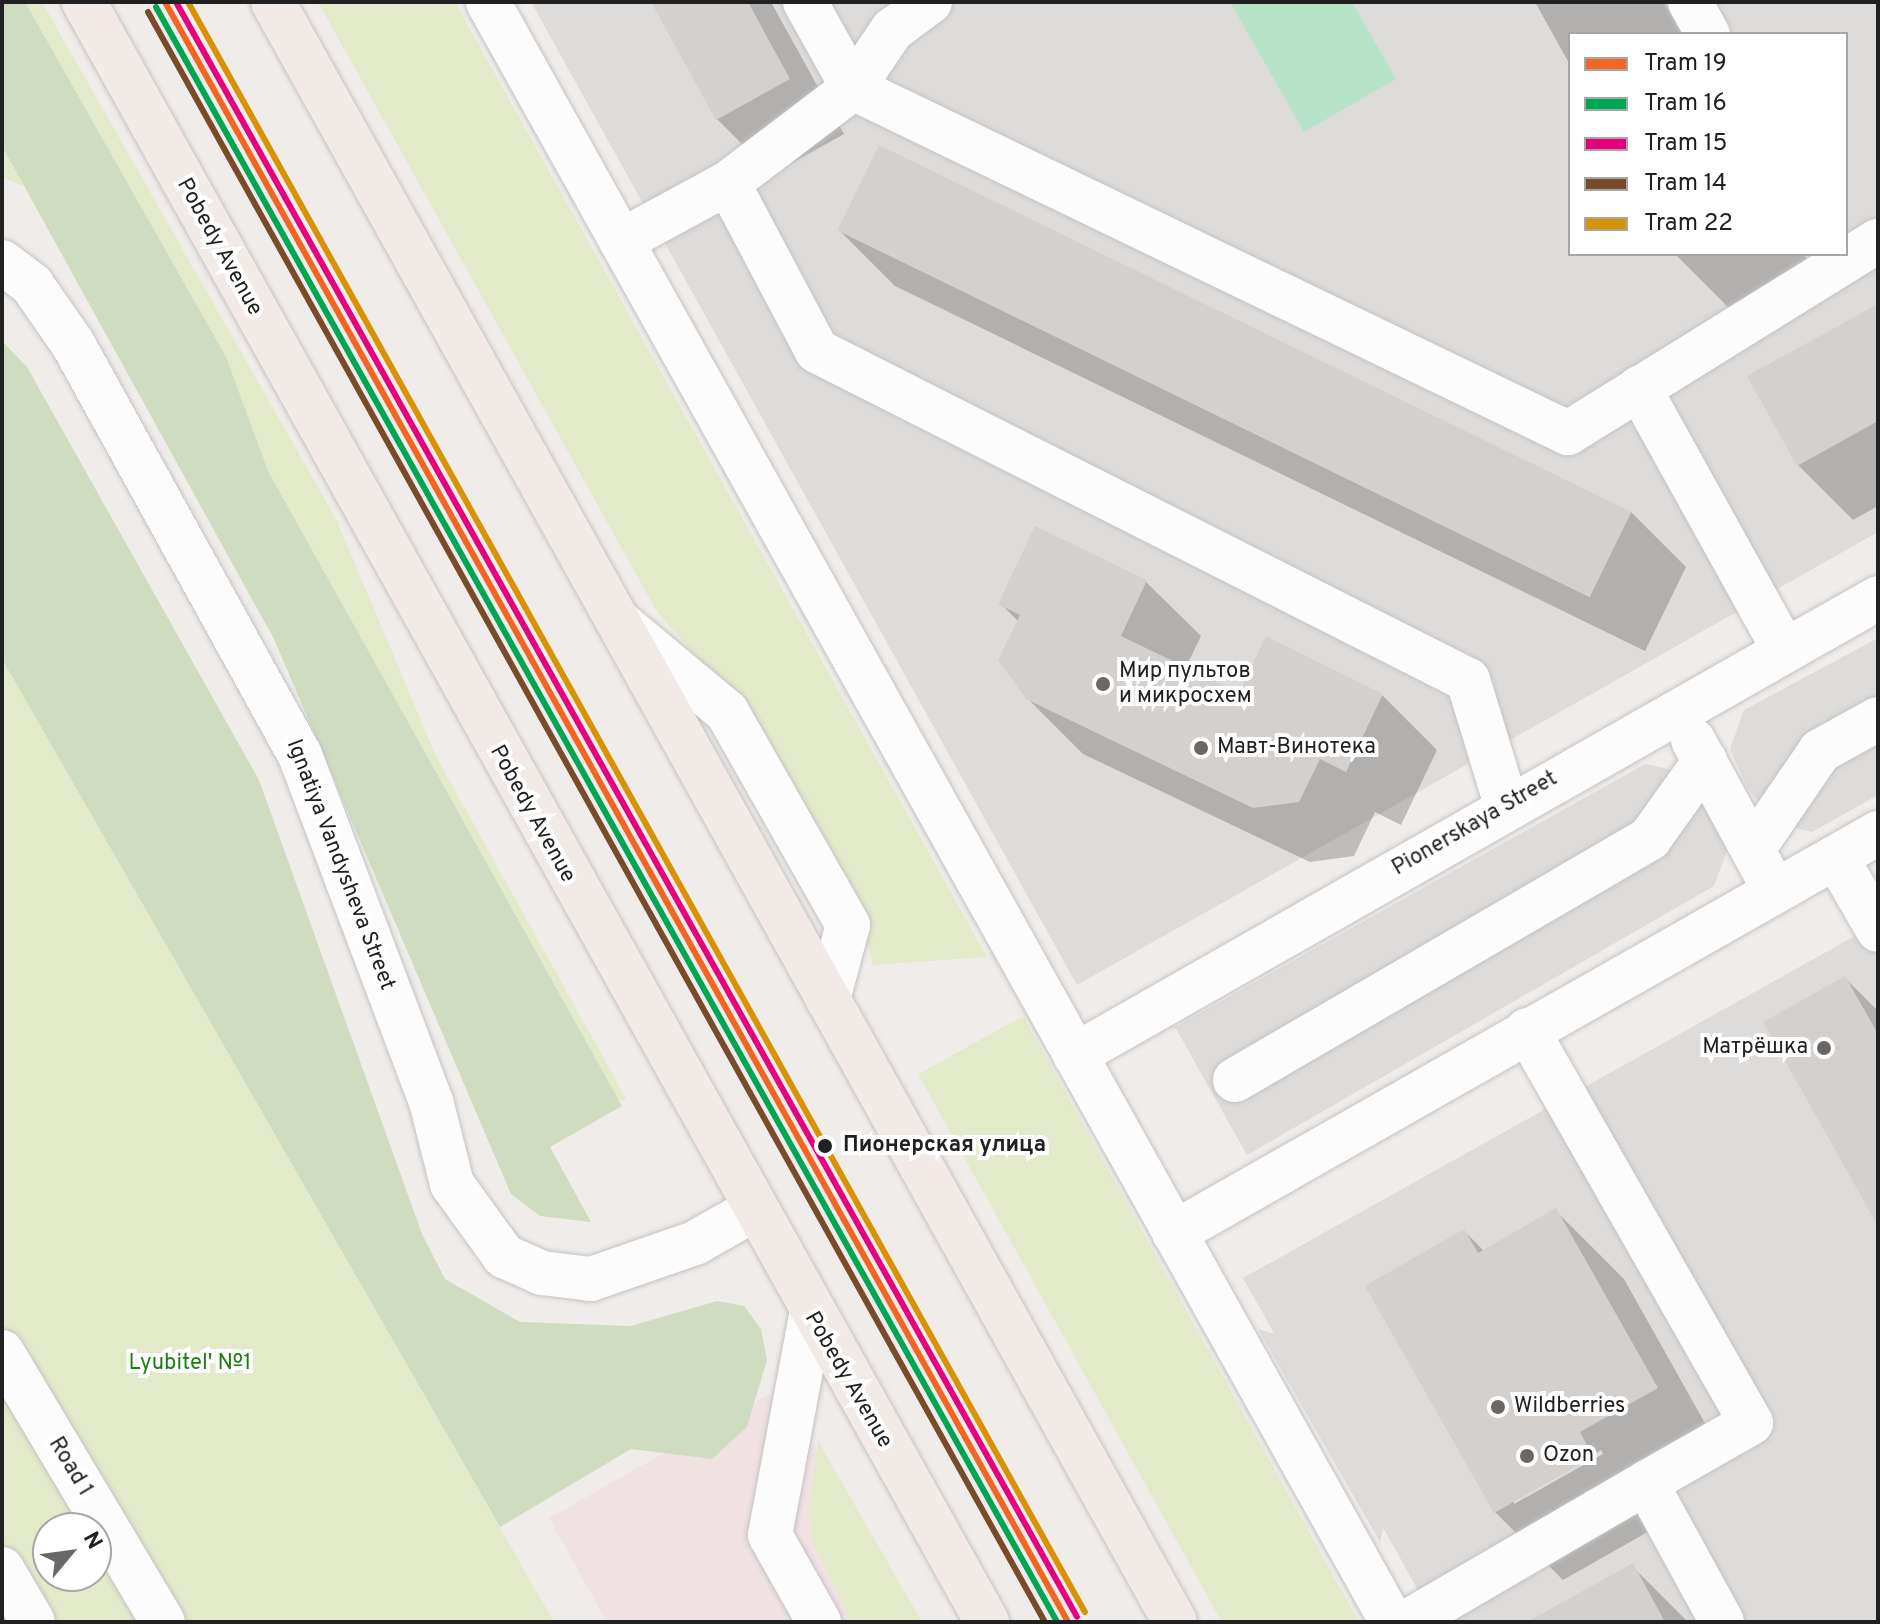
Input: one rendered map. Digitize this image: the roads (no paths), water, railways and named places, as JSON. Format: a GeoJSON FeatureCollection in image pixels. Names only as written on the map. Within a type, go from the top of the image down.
{"type":"FeatureCollection","features":[{"type":"Feature","properties":{"kind":"main road","name":"Pobedy Avenue"},"geometry":{"type":"LineString","coordinates":[[84,2],[811,1316],[987,1622]]}},
{"type":"Feature","properties":{"kind":"main road"},"geometry":{"type":"LineString","coordinates":[[273,2],[1175,1622]]}},
{"type":"Feature","properties":{"kind":"street"},"geometry":{"type":"LineString","coordinates":[[488,2],[1392,1622]]}},
{"type":"Feature","properties":{"kind":"street"},"geometry":{"type":"LineString","coordinates":[[805,2],[853,88],[1568,433],[1834,259]]}},
{"type":"Feature","properties":{"kind":"street"},"geometry":{"type":"LineString","coordinates":[[621,241],[728,183],[853,88],[892,30],[930,2]]}},
{"type":"Feature","properties":{"kind":"street"},"geometry":{"type":"LineString","coordinates":[[1690,2],[1707,32]]}},
{"type":"Feature","properties":{"kind":"street"},"geometry":{"type":"LineString","coordinates":[[728,183],[817,351],[1468,680],[1506,804]]}},
{"type":"Feature","properties":{"kind":"street"},"geometry":{"type":"LineString","coordinates":[[1848,253],[1878,241]]}},
{"type":"Feature","properties":{"kind":"street","name":"Ignatiya Vandysheva Street"},"geometry":{"type":"LineString","coordinates":[[2,262],[32,285],[73,344],[300,755],[431,1101],[452,1184],[504,1256],[542,1273],[591,1279],[695,1243],[753,1210]]}},
{"type":"Feature","properties":{"kind":"street"},"geometry":{"type":"LineString","coordinates":[[1639,388],[1784,650]]}},
{"type":"Feature","properties":{"kind":"street","name":"Pionerskaya Street"},"geometry":{"type":"LineString","coordinates":[[1075,1055],[1506,804],[1878,598]]}},
{"type":"Feature","properties":{"kind":"street"},"geometry":{"type":"LineString","coordinates":[[1677,709],[1775,891]]}},
{"type":"Feature","properties":{"kind":"street"},"geometry":{"type":"LineString","coordinates":[[1753,849],[1820,751],[1878,719]]}},
{"type":"Feature","properties":{"kind":"street"},"geometry":{"type":"LineString","coordinates":[[1235,1080],[1650,838],[1705,761]]}},
{"type":"Feature","properties":{"kind":"street"},"geometry":{"type":"LineString","coordinates":[[1174,1233],[1878,833]]}},
{"type":"Feature","properties":{"kind":"street"},"geometry":{"type":"LineString","coordinates":[[1836,857],[1878,930]]}},
{"type":"Feature","properties":{"kind":"street"},"geometry":{"type":"LineString","coordinates":[[1407,1622],[1751,1423],[1527,1030]]}},
{"type":"Feature","properties":{"kind":"street"},"geometry":{"type":"LineString","coordinates":[[811,1316],[770,1535],[819,1622]]}},
{"type":"Feature","properties":{"kind":"street","name":"Road 1"},"geometry":{"type":"LineString","coordinates":[[2,1352],[163,1622]]}},
{"type":"Feature","properties":{"kind":"street"},"geometry":{"type":"LineString","coordinates":[[1646,1483],[1722,1622]]}},
{"type":"Feature","properties":{"kind":"street"},"geometry":{"type":"LineString","coordinates":[[2,1569],[33,1622]]}},
{"type":"Feature","properties":{"kind":"tram line","name":"19"},"geometry":{"type":"LineString","coordinates":[[165,2],[1068,1622]]}},
{"type":"Feature","properties":{"kind":"tram line","name":"15"},"geometry":{"type":"LineString","coordinates":[[176,2],[1077,1617]]}},
{"type":"Feature","properties":{"kind":"tram line","name":"22"},"geometry":{"type":"LineString","coordinates":[[188,2],[1085,1612]]}},
{"type":"Feature","properties":{"kind":"tram line","name":"16"},"geometry":{"type":"LineString","coordinates":[[156,7],[1057,1622]]}},
{"type":"Feature","properties":{"kind":"tram line","name":"14"},"geometry":{"type":"LineString","coordinates":[[148,12],[1045,1622]]}},
{"type":"Feature","properties":{"kind":"place","name":"Мир пультов и микросхем"},"geometry":{"type":"Point","coordinates":[1103,684]}},
{"type":"Feature","properties":{"kind":"place","name":"Мавт-Винотека"},"geometry":{"type":"Point","coordinates":[1201,748]}},
{"type":"Feature","properties":{"kind":"place","name":"Матрёшка"},"geometry":{"type":"Point","coordinates":[1824,1048]}},
{"type":"Feature","properties":{"kind":"place","name":"Пионерская улица"},"geometry":{"type":"Point","coordinates":[825,1146]}},
{"type":"Feature","properties":{"kind":"place","name":"Wildberries"},"geometry":{"type":"Point","coordinates":[1498,1407]}},
{"type":"Feature","properties":{"kind":"place","name":"Ozon"},"geometry":{"type":"Point","coordinates":[1527,1456]}},
{"type":"Feature","properties":{"kind":"park label","name":"Lyubitel' №1"},"geometry":{"type":"Point","coordinates":[190,1364]}}]}
